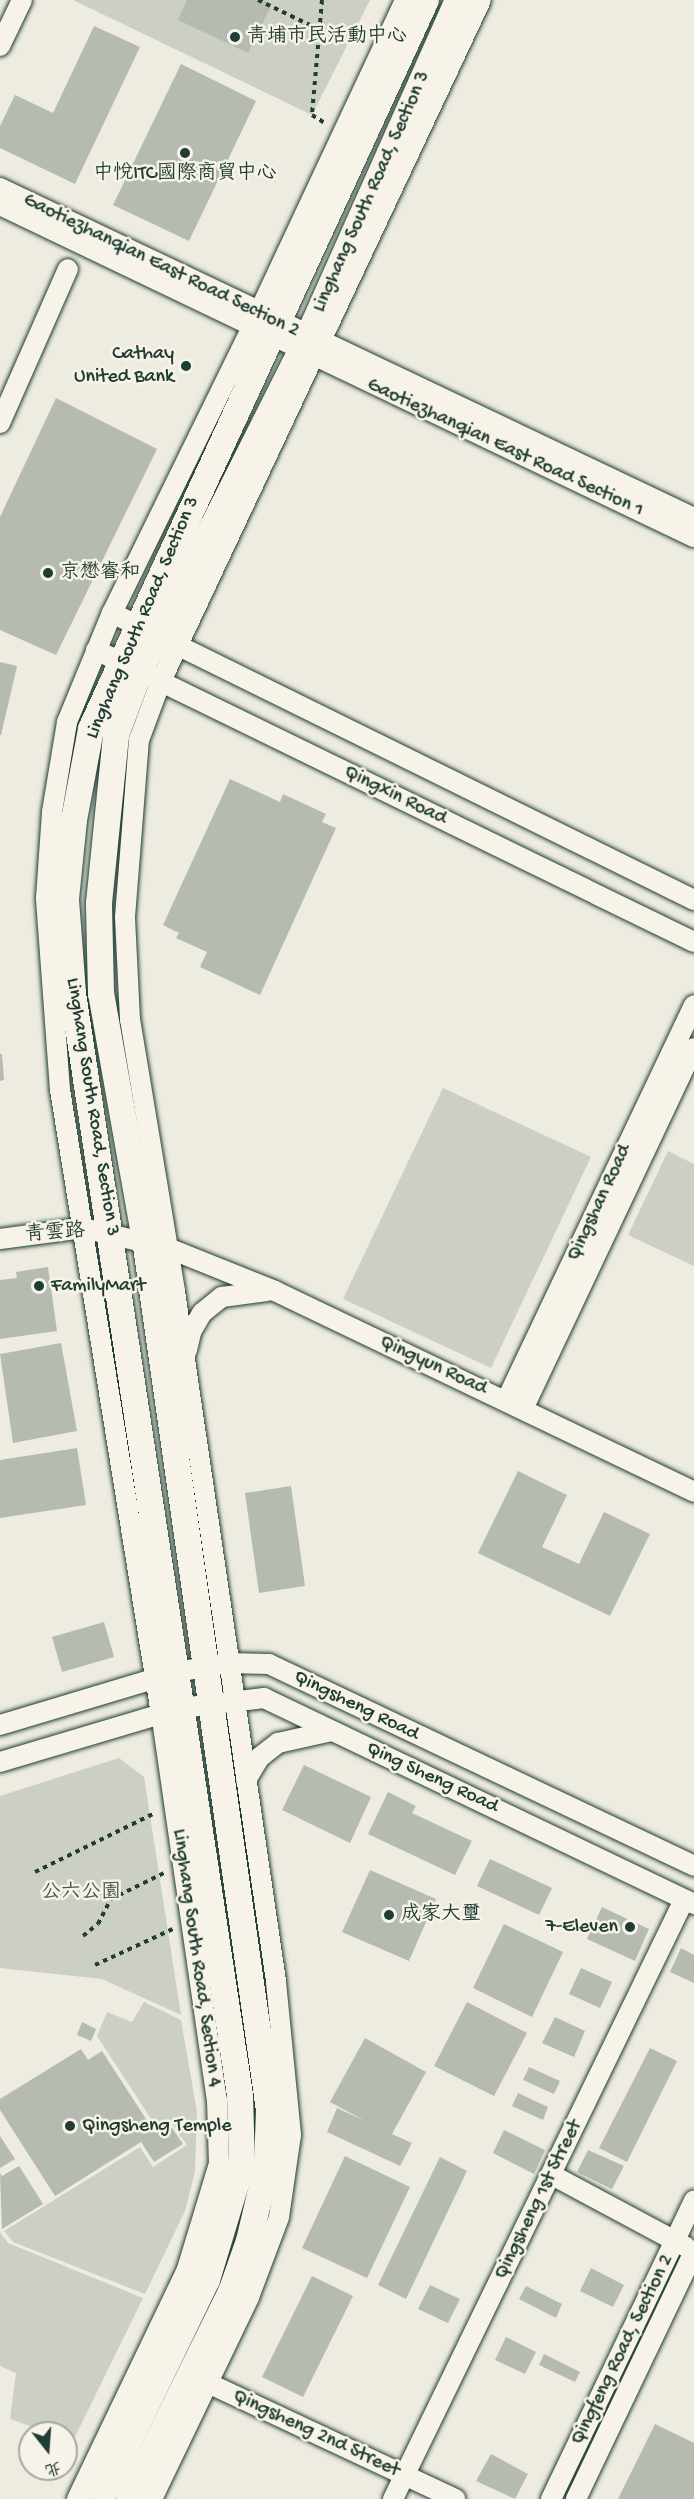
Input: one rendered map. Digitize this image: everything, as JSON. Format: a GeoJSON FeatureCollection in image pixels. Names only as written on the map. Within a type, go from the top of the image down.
{"type":"FeatureCollection","features":[{"type":"Feature","properties":{"kind":"main road","name":"Linghang South Road, Section 3"},"geometry":{"type":"LineString","coordinates":[[208,1703],[216,1665],[156,1244],[101,994],[99,903],[116,735],[141,671],[136,625],[265,323],[426,0]]}},
{"type":"Feature","properties":{"kind":"main road","name":"Linghang South Road, Section 3"},"geometry":{"type":"LineString","coordinates":[[171,1711],[111,1235],[73,993],[66,899],[74,820],[91,729],[169,641],[312,347],[458,0]]}},
{"type":"Feature","properties":{"kind":"main road"},"geometry":{"type":"LineString","coordinates":[[129,2499],[231,2292],[249,2241],[267,2165],[269,2110],[208,1703]]}},
{"type":"Feature","properties":{"kind":"main road","name":"Linghang South Road, Section 4"},"geometry":{"type":"LineString","coordinates":[[101,2499],[207,2280],[242,2164],[240,2095],[171,1711]]}},
{"type":"Feature","properties":{"kind":"street"},"geometry":{"type":"LineString","coordinates":[[0,46],[22,0]]}},
{"type":"Feature","properties":{"kind":"street","name":"Linghang South Road, Section 3"},"geometry":{"type":"LineString","coordinates":[[166,1675],[83,1228],[60,1090],[46,898],[52,812],[67,722],[112,613],[265,323],[405,0]]}},
{"type":"Feature","properties":{"kind":"street","name":"Linghang South Road, Section 3"},"geometry":{"type":"LineString","coordinates":[[312,347],[481,0]]}},
{"type":"Feature","properties":{"kind":"street","name":"Gaotiezhanqian East Road Section 2"},"geometry":{"type":"LineString","coordinates":[[0,188],[312,347]]}},
{"type":"Feature","properties":{"kind":"street","name":"Gaotiezhanqian East Road Section 2"},"geometry":{"type":"LineString","coordinates":[[0,205],[265,323]]}},
{"type":"Feature","properties":{"kind":"street"},"geometry":{"type":"LineString","coordinates":[[0,423],[69,269]]}},
{"type":"Feature","properties":{"kind":"street","name":"Gaotiezhanqian East Road Section 1"},"geometry":{"type":"LineString","coordinates":[[312,347],[694,518]]}},
{"type":"Feature","properties":{"kind":"street","name":"Gaotiezhanqian East Road Section 1"},"geometry":{"type":"LineString","coordinates":[[312,347],[694,537]]}},
{"type":"Feature","properties":{"kind":"street","name":"Qingxin Road"},"geometry":{"type":"LineString","coordinates":[[112,613],[694,900]]}},
{"type":"Feature","properties":{"kind":"street","name":"Qingxin Road"},"geometry":{"type":"LineString","coordinates":[[96,650],[694,942]]}},
{"type":"Feature","properties":{"kind":"street","name":"Qingshan Road"},"geometry":{"type":"LineString","coordinates":[[514,1405],[694,1005]]}},
{"type":"Feature","properties":{"kind":"street","name":"Qingshan Road"},"geometry":{"type":"LineString","coordinates":[[514,1405],[694,1048]]}},
{"type":"Feature","properties":{"kind":"street","name":"青雲路"},"geometry":{"type":"LineString","coordinates":[[0,1239],[83,1228],[156,1244]]}},
{"type":"Feature","properties":{"kind":"street","name":"Linghang South Road, Section 3"},"geometry":{"type":"LineString","coordinates":[[156,1244],[185,1358],[216,1665],[234,1699]]}},
{"type":"Feature","properties":{"kind":"street","name":"Qingyun Road"},"geometry":{"type":"LineString","coordinates":[[156,1244],[275,1291],[694,1492]]}},
{"type":"Feature","properties":{"kind":"street"},"geometry":{"type":"LineString","coordinates":[[185,1358],[191,1332],[202,1313],[222,1298],[275,1291]]}},
{"type":"Feature","properties":{"kind":"street","name":"Qingsheng Road"},"geometry":{"type":"LineString","coordinates":[[0,1725],[166,1675],[216,1665],[269,1664],[694,1866]]}},
{"type":"Feature","properties":{"kind":"street","name":"Qing Sheng Road"},"geometry":{"type":"LineString","coordinates":[[171,1711],[234,1699],[264,1698],[689,1902]]}},
{"type":"Feature","properties":{"kind":"street"},"geometry":{"type":"LineString","coordinates":[[152,2499],[210,2384],[279,2217],[291,2135],[279,2019],[234,1699]]}},
{"type":"Feature","properties":{"kind":"street"},"geometry":{"type":"LineString","coordinates":[[0,1762],[171,1711]]}},
{"type":"Feature","properties":{"kind":"street","name":"Linghang South Road, Section 4"},"geometry":{"type":"LineString","coordinates":[[77,2499],[187,2269],[219,2163],[217,2101],[171,1711]]}},
{"type":"Feature","properties":{"kind":"street"},"geometry":{"type":"LineString","coordinates":[[246,1780],[260,1757],[278,1743],[332,1731]]}},
{"type":"Feature","properties":{"kind":"street","name":"Qingsheng 1st Street"},"geometry":{"type":"LineString","coordinates":[[393,2499],[689,1902]]}},
{"type":"Feature","properties":{"kind":"street"},"geometry":{"type":"LineString","coordinates":[[241,1923],[279,2019]]}},
{"type":"Feature","properties":{"kind":"street"},"geometry":{"type":"LineString","coordinates":[[552,2175],[694,2251]]}},
{"type":"Feature","properties":{"kind":"street","name":"Qingfeng Road, Section 2"},"geometry":{"type":"LineString","coordinates":[[551,2499],[694,2200]]}},
{"type":"Feature","properties":{"kind":"street","name":"Qingfeng Road, Section 2"},"geometry":{"type":"LineString","coordinates":[[576,2499],[694,2251]]}},
{"type":"Feature","properties":{"kind":"street","name":"Qingsheng 2nd Street"},"geometry":{"type":"LineString","coordinates":[[210,2384],[455,2499]]}},
{"type":"Feature","properties":{"kind":"path"},"geometry":{"type":"LineString","coordinates":[[258,0],[322,32]]}},
{"type":"Feature","properties":{"kind":"path"},"geometry":{"type":"LineString","coordinates":[[322,0],[322,32],[312,115],[325,123]]}},
{"type":"Feature","properties":{"kind":"path"},"geometry":{"type":"LineString","coordinates":[[35,1872],[155,1814]]}},
{"type":"Feature","properties":{"kind":"path"},"geometry":{"type":"LineString","coordinates":[[83,1936],[98,1924],[111,1899],[164,1874]]}},
{"type":"Feature","properties":{"kind":"path"},"geometry":{"type":"LineString","coordinates":[[95,1965],[173,1929]]}},
{"type":"Feature","properties":{"kind":"green space"},"geometry":{"type":"Polygon","coordinates":[[[73,0],[370,0],[312,115],[73,0]]]}},
{"type":"Feature","properties":{"kind":"green space"},"geometry":{"type":"Polygon","coordinates":[[[443,1088],[591,1157],[491,1368],[343,1299],[443,1088]]]}},
{"type":"Feature","properties":{"kind":"green space"},"geometry":{"type":"Polygon","coordinates":[[[668,1151],[694,1164],[694,1266],[628,1235],[668,1151]]]}},
{"type":"Feature","properties":{"kind":"green space","name":"公六公園"},"geometry":{"type":"Polygon","coordinates":[[[119,1758],[144,1777],[181,2015],[102,1979],[0,1968],[0,1796],[119,1758]]]}},
{"type":"Feature","properties":{"kind":"green space"},"geometry":{"type":"Polygon","coordinates":[[[144,2002],[181,2020],[197,2112],[195,2172],[185,2211],[145,2294],[13,2242],[4,2231],[140,2147],[153,2167],[187,2145],[170,2121],[157,2128],[97,2036],[107,2012],[132,2022],[144,2002]]]}},
{"type":"Feature","properties":{"kind":"green space"},"geometry":{"type":"Polygon","coordinates":[[[0,2232],[8,2243],[143,2298],[78,2431],[78,2421],[18,2422],[10,2419],[16,2373],[0,2366],[0,2232]]]}},
{"type":"Feature","properties":{"kind":"building","name":"青埔市民活動中心"},"geometry":{"type":"Polygon","coordinates":[[[187,0],[263,0],[272,4],[248,53],[178,20],[187,0]]]}},
{"type":"Feature","properties":{"kind":"building"},"geometry":{"type":"Polygon","coordinates":[[[94,26],[140,47],[75,184],[0,148],[0,126],[15,95],[53,113],[94,26]]]}},
{"type":"Feature","properties":{"kind":"building","name":"中悅ITC國際商貿中心"},"geometry":{"type":"Polygon","coordinates":[[[181,64],[256,101],[189,241],[113,205],[181,64]]]}},
{"type":"Feature","properties":{"kind":"building","name":"京懋睿和"},"geometry":{"type":"Polygon","coordinates":[[[56,398],[157,449],[56,655],[0,630],[0,517],[56,398]]]}},
{"type":"Feature","properties":{"kind":"building"},"geometry":{"type":"Polygon","coordinates":[[[0,662],[17,666],[1,735],[0,735],[0,662]]]}},
{"type":"Feature","properties":{"kind":"building"},"geometry":{"type":"Polygon","coordinates":[[[230,779],[280,802],[283,794],[326,814],[322,822],[336,828],[260,995],[200,967],[207,952],[176,938],[179,933],[163,925],[230,779]]]}},
{"type":"Feature","properties":{"kind":"building"},"geometry":{"type":"Polygon","coordinates":[[[0,1054],[2,1054],[4,1080],[0,1081],[0,1054]]]}},
{"type":"Feature","properties":{"kind":"building"},"geometry":{"type":"Polygon","coordinates":[[[48,1267],[57,1331],[0,1339],[0,1280],[17,1278],[16,1272],[48,1267]]]}},
{"type":"Feature","properties":{"kind":"building"},"geometry":{"type":"Polygon","coordinates":[[[61,1343],[77,1431],[13,1443],[0,1354],[61,1343]]]}},
{"type":"Feature","properties":{"kind":"building"},"geometry":{"type":"Polygon","coordinates":[[[77,1448],[86,1505],[0,1518],[0,1460],[77,1448]]]}},
{"type":"Feature","properties":{"kind":"building"},"geometry":{"type":"Polygon","coordinates":[[[518,1471],[567,1495],[542,1547],[579,1564],[604,1512],[650,1534],[610,1616],[478,1553],[518,1471]]]}},
{"type":"Feature","properties":{"kind":"building"},"geometry":{"type":"Polygon","coordinates":[[[291,1486],[305,1586],[259,1593],[245,1493],[291,1486]]]}},
{"type":"Feature","properties":{"kind":"building"},"geometry":{"type":"Polygon","coordinates":[[[104,1622],[114,1657],[62,1672],[52,1637],[104,1622]]]}},
{"type":"Feature","properties":{"kind":"building"},"geometry":{"type":"Polygon","coordinates":[[[304,1765],[371,1797],[350,1843],[282,1810],[304,1765]]]}},
{"type":"Feature","properties":{"kind":"building"},"geometry":{"type":"Polygon","coordinates":[[[388,1792],[416,1806],[412,1813],[472,1841],[455,1875],[368,1834],[388,1792]]]}},
{"type":"Feature","properties":{"kind":"building"},"geometry":{"type":"Polygon","coordinates":[[[490,1859],[552,1888],[539,1915],[477,1886],[490,1859]]]}},
{"type":"Feature","properties":{"kind":"building","name":"成家大璽"},"geometry":{"type":"Polygon","coordinates":[[[370,1870],[436,1899],[409,1961],[342,1932],[370,1870]]]}},
{"type":"Feature","properties":{"kind":"building"},"geometry":{"type":"Polygon","coordinates":[[[602,1907],[649,1929],[635,1961],[587,1939],[602,1907]]]}},
{"type":"Feature","properties":{"kind":"building"},"geometry":{"type":"Polygon","coordinates":[[[504,1924],[563,1952],[532,2017],[473,1988],[504,1924]]]}},
{"type":"Feature","properties":{"kind":"building"},"geometry":{"type":"Polygon","coordinates":[[[681,1948],[694,1955],[694,1983],[670,1972],[681,1948]]]}},
{"type":"Feature","properties":{"kind":"building"},"geometry":{"type":"Polygon","coordinates":[[[581,1968],[612,1982],[600,2008],[569,1994],[581,1968]]]}},
{"type":"Feature","properties":{"kind":"building"},"geometry":{"type":"Polygon","coordinates":[[[467,2002],[527,2033],[494,2096],[434,2066],[467,2002]]]}},
{"type":"Feature","properties":{"kind":"building"},"geometry":{"type":"Polygon","coordinates":[[[555,2017],[585,2031],[574,2057],[542,2043],[555,2017]]]}},
{"type":"Feature","properties":{"kind":"building"},"geometry":{"type":"Polygon","coordinates":[[[82,2022],[96,2029],[91,2041],[77,2035],[82,2022]]]}},
{"type":"Feature","properties":{"kind":"building"},"geometry":{"type":"Polygon","coordinates":[[[365,2038],[426,2072],[392,2134],[412,2143],[400,2166],[327,2132],[337,2108],[365,2121],[330,2102],[365,2038]]]}},
{"type":"Feature","properties":{"kind":"building"},"geometry":{"type":"Polygon","coordinates":[[[650,2048],[677,2061],[627,2162],[599,2148],[650,2048]]]}},
{"type":"Feature","properties":{"kind":"building","name":"Qingsheng Temple"},"geometry":{"type":"Polygon","coordinates":[[[81,2049],[88,2060],[102,2051],[155,2133],[170,2125],[183,2144],[154,2162],[141,2142],[55,2196],[0,2110],[0,2099],[81,2049]]]}},
{"type":"Feature","properties":{"kind":"building"},"geometry":{"type":"Polygon","coordinates":[[[529,2067],[560,2081],[554,2094],[523,2080],[529,2067]]]}},
{"type":"Feature","properties":{"kind":"building"},"geometry":{"type":"Polygon","coordinates":[[[518,2093],[548,2107],[543,2120],[512,2106],[518,2093]]]}},
{"type":"Feature","properties":{"kind":"building"},"geometry":{"type":"Polygon","coordinates":[[[504,2130],[545,2150],[534,2174],[493,2153],[504,2130]]]}},
{"type":"Feature","properties":{"kind":"building"},"geometry":{"type":"Polygon","coordinates":[[[0,2136],[15,2159],[0,2168],[0,2136]]]}},
{"type":"Feature","properties":{"kind":"building"},"geometry":{"type":"Polygon","coordinates":[[[588,2150],[624,2166],[612,2189],[577,2172],[588,2150]]]}},
{"type":"Feature","properties":{"kind":"building"},"geometry":{"type":"Polygon","coordinates":[[[345,2156],[410,2187],[367,2278],[302,2248],[345,2156]]]}},
{"type":"Feature","properties":{"kind":"building"},"geometry":{"type":"Polygon","coordinates":[[[440,2157],[467,2171],[406,2299],[378,2285],[440,2157]]]}},
{"type":"Feature","properties":{"kind":"building"},"geometry":{"type":"Polygon","coordinates":[[[19,2166],[43,2204],[2,2229],[0,2173],[2,2176],[19,2166]]]}},
{"type":"Feature","properties":{"kind":"building"},"geometry":{"type":"Polygon","coordinates":[[[591,2268],[624,2285],[613,2307],[580,2291],[591,2268]]]}},
{"type":"Feature","properties":{"kind":"building"},"geometry":{"type":"Polygon","coordinates":[[[312,2276],[353,2296],[303,2397],[262,2377],[312,2276]]]}},
{"type":"Feature","properties":{"kind":"building"},"geometry":{"type":"Polygon","coordinates":[[[430,2285],[460,2299],[448,2323],[418,2309],[430,2285]]]}},
{"type":"Feature","properties":{"kind":"building"},"geometry":{"type":"Polygon","coordinates":[[[526,2286],[562,2304],[556,2318],[519,2299],[526,2286]]]}},
{"type":"Feature","properties":{"kind":"building"},"geometry":{"type":"Polygon","coordinates":[[[506,2337],[536,2352],[525,2374],[495,2360],[506,2337]]]}},
{"type":"Feature","properties":{"kind":"building"},"geometry":{"type":"Polygon","coordinates":[[[544,2354],[580,2372],[575,2382],[539,2365],[544,2354]]]}},
{"type":"Feature","properties":{"kind":"building"},"geometry":{"type":"Polygon","coordinates":[[[655,2424],[694,2443],[694,2499],[618,2499],[655,2424]]]}},
{"type":"Feature","properties":{"kind":"building"},"geometry":{"type":"Polygon","coordinates":[[[491,2454],[528,2474],[515,2499],[476,2481],[491,2454]]]}},
{"type":"Feature","properties":{"kind":"place","name":"青埔市民活動中心"},"geometry":{"type":"Point","coordinates":[235,37]}},
{"type":"Feature","properties":{"kind":"place","name":"中悅ITC國際商貿中心"},"geometry":{"type":"Point","coordinates":[185,153]}},
{"type":"Feature","properties":{"kind":"place","name":"Cathay United Bank"},"geometry":{"type":"Point","coordinates":[186,366]}},
{"type":"Feature","properties":{"kind":"place","name":"京懋睿和"},"geometry":{"type":"Point","coordinates":[48,573]}},
{"type":"Feature","properties":{"kind":"place","name":"FamilyMart"},"geometry":{"type":"Point","coordinates":[39,1286]}},
{"type":"Feature","properties":{"kind":"place","name":"成家大璽"},"geometry":{"type":"Point","coordinates":[389,1915]}},
{"type":"Feature","properties":{"kind":"place","name":"7-Eleven"},"geometry":{"type":"Point","coordinates":[630,1927]}},
{"type":"Feature","properties":{"kind":"place","name":"Qingsheng Temple"},"geometry":{"type":"Point","coordinates":[70,2126]}}]}
